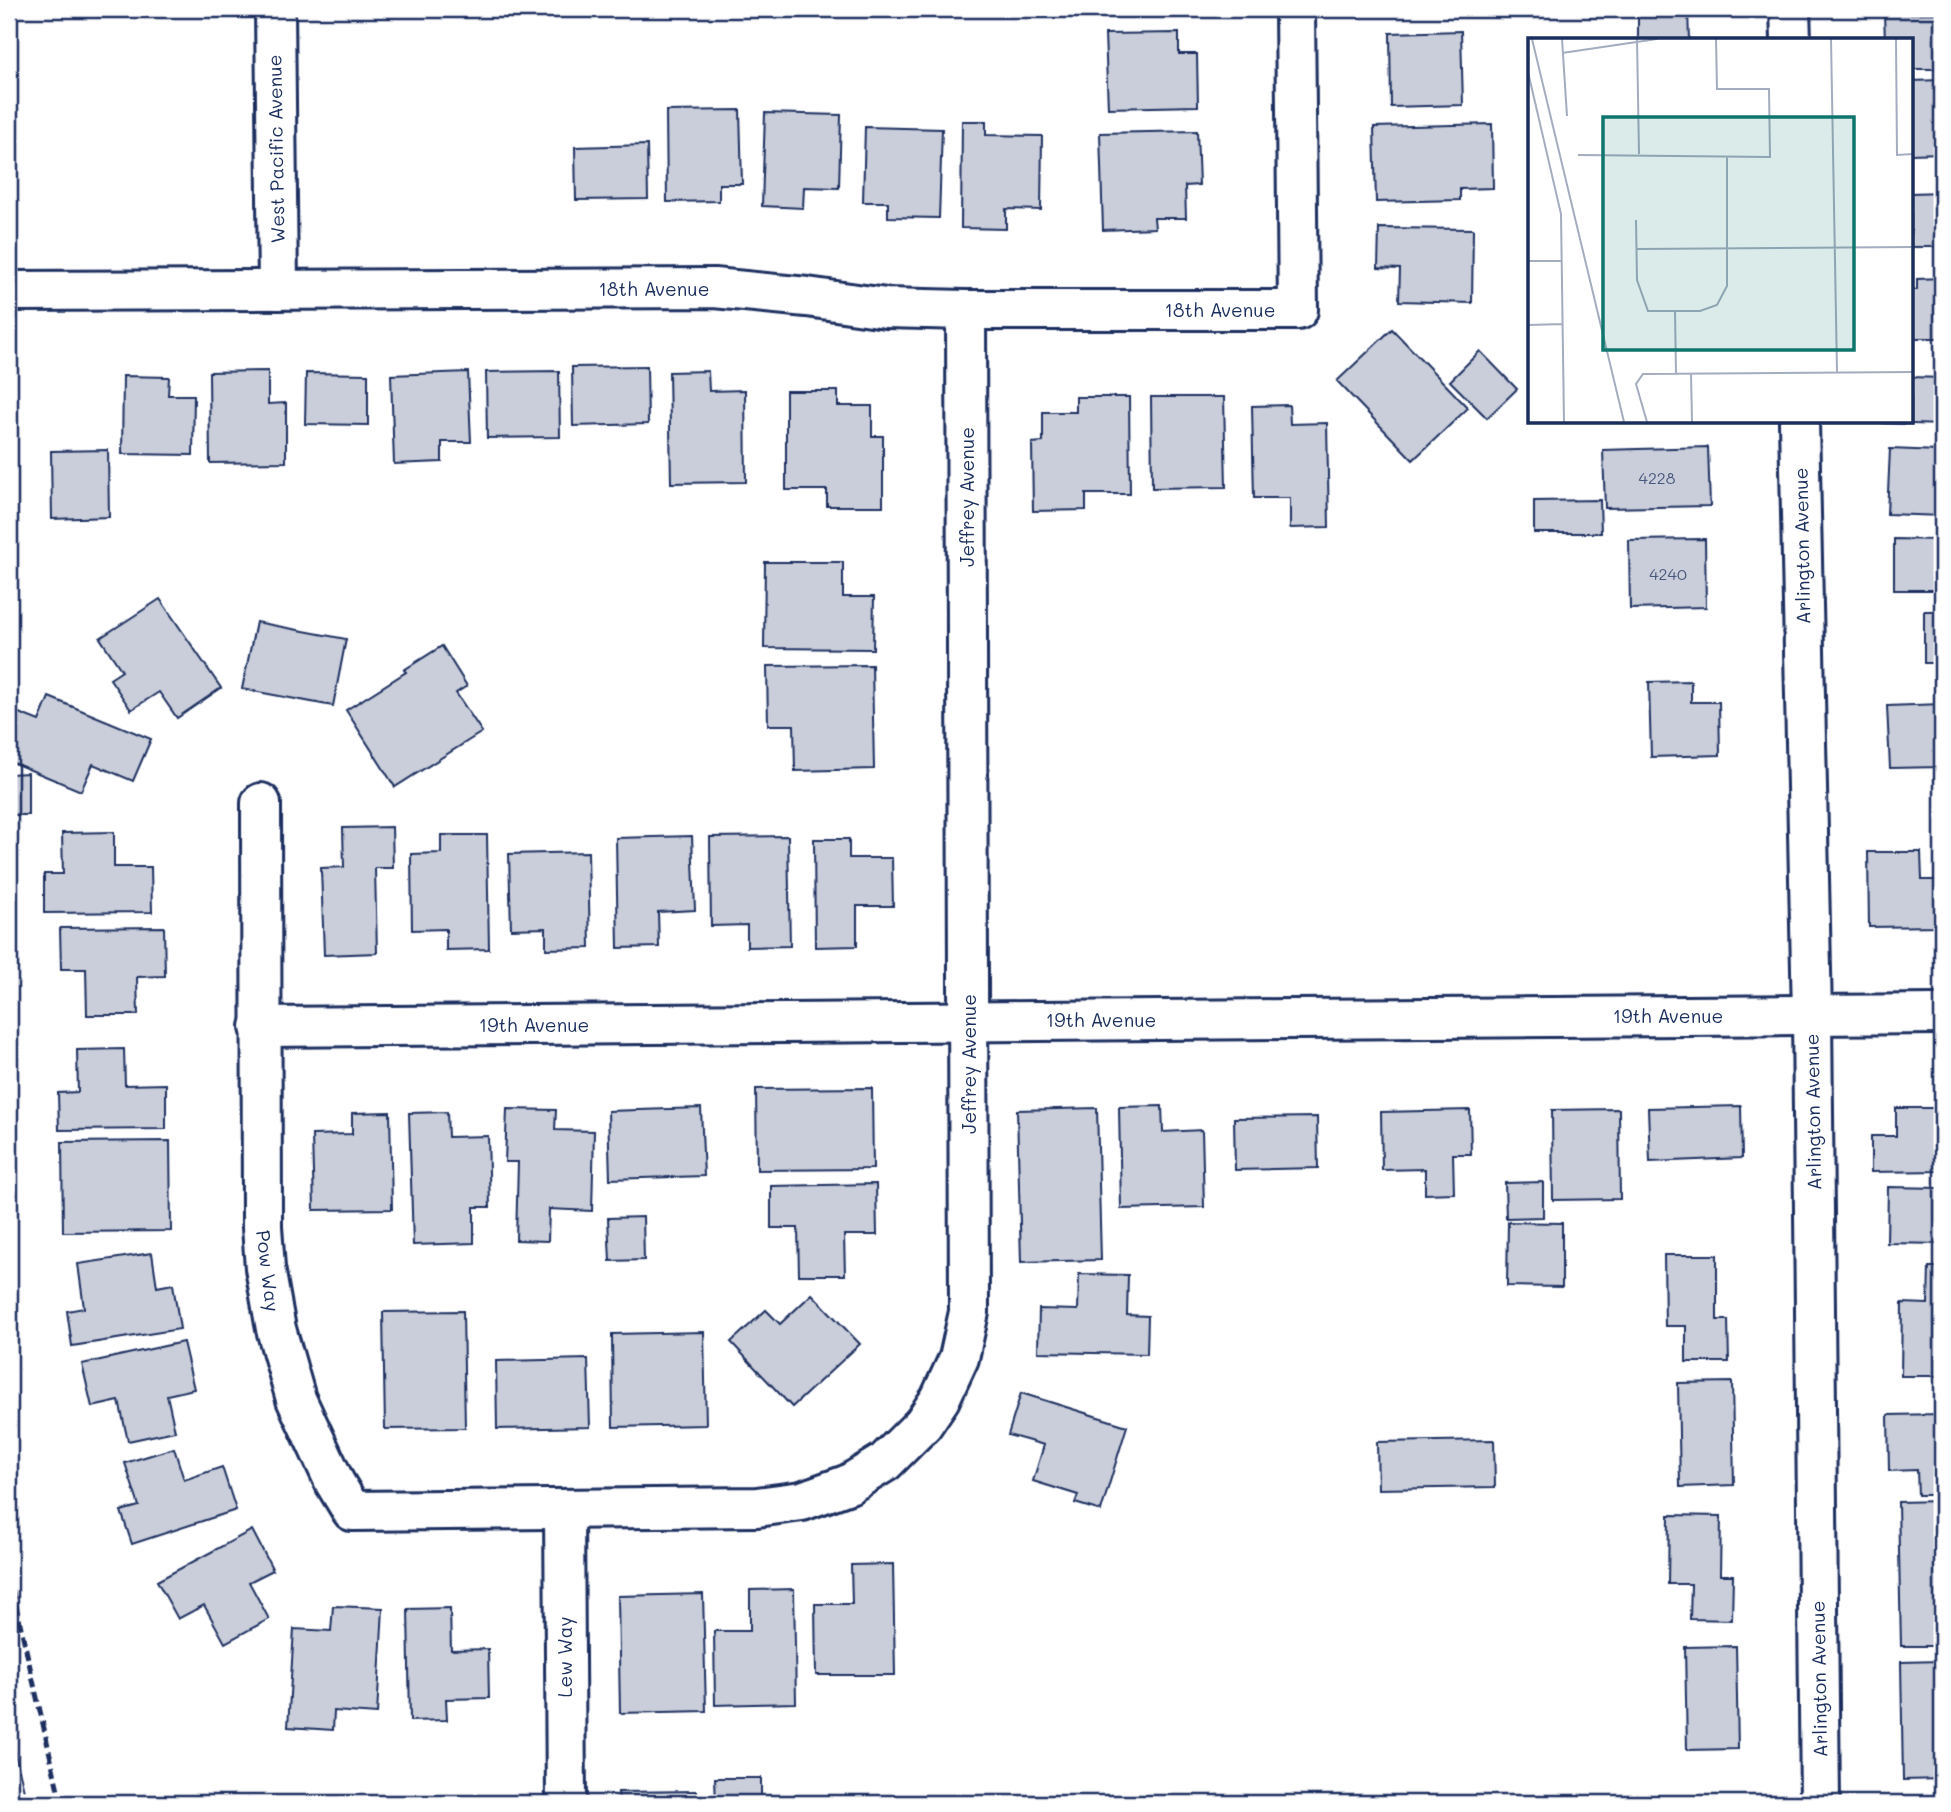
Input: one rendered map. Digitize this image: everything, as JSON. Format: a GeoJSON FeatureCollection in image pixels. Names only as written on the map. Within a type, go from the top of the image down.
{"type":"FeatureCollection","features":[{"type":"Feature","properties":{"kind":"street","name":"West Pacific Avenue"},"geometry":{"type":"LineString","coordinates":[[275,9],[278,290]]}},
{"type":"Feature","properties":{"kind":"street","name":"18th Avenue"},"geometry":{"type":"LineString","coordinates":[[9,291],[714,288],[886,308],[1298,310],[1295,9]]}},
{"type":"Feature","properties":{"kind":"street"},"geometry":{"type":"LineString","coordinates":[[1790,9],[1791,38]]}},
{"type":"Feature","properties":{"kind":"street","name":"Jeffrey Avenue"},"geometry":{"type":"LineString","coordinates":[[564,1510],[757,1507],[802,1501],[849,1484],[885,1462],[923,1424],[940,1399],[959,1358],[969,1312],[966,310]]}},
{"type":"Feature","properties":{"kind":"street","name":"Arlington Avenue"},"geometry":{"type":"LineString","coordinates":[[1799,424],[1812,1015],[1820,1803]]}},
{"type":"Feature","properties":{"kind":"street","name":"Pow Way"},"geometry":{"type":"LineString","coordinates":[[261,803],[262,1227],[265,1268],[276,1329],[296,1399],[335,1483],[352,1511],[564,1510]]}},
{"type":"Feature","properties":{"kind":"street","name":"19th Avenue"},"geometry":{"type":"LineString","coordinates":[[260,1027],[1942,1014]]}},
{"type":"Feature","properties":{"kind":"street","name":"Lew Way"},"geometry":{"type":"LineString","coordinates":[[564,1510],[566,1803]]}},
{"type":"Feature","properties":{"kind":"building"},"geometry":{"type":"Polygon","coordinates":[[[1638,9],[1688,9],[1689,38],[1638,38],[1638,9]]]}},
{"type":"Feature","properties":{"kind":"building"},"geometry":{"type":"Polygon","coordinates":[[[1942,13],[1942,69],[1912,69],[1912,38],[1885,38],[1884,14],[1942,13]]]}},
{"type":"Feature","properties":{"kind":"building"},"geometry":{"type":"Polygon","coordinates":[[[1461,31],[1463,105],[1391,107],[1390,33],[1461,31]]]}},
{"type":"Feature","properties":{"kind":"building"},"geometry":{"type":"Polygon","coordinates":[[[1179,33],[1179,54],[1197,54],[1198,106],[1108,108],[1105,34],[1179,33]]]}},
{"type":"Feature","properties":{"kind":"building"},"geometry":{"type":"Polygon","coordinates":[[[1942,80],[1942,153],[1912,154],[1912,81],[1942,80]]]}},
{"type":"Feature","properties":{"kind":"building"},"geometry":{"type":"Polygon","coordinates":[[[740,110],[742,184],[719,184],[719,201],[667,202],[666,111],[740,110]]]}},
{"type":"Feature","properties":{"kind":"building"},"geometry":{"type":"Polygon","coordinates":[[[765,113],[841,115],[839,188],[804,187],[803,208],[762,206],[765,113]]]}},
{"type":"Feature","properties":{"kind":"building"},"geometry":{"type":"Polygon","coordinates":[[[962,121],[986,121],[986,135],[1042,136],[1041,210],[1006,209],[1006,229],[961,228],[962,121]]]}},
{"type":"Feature","properties":{"kind":"building"},"geometry":{"type":"Polygon","coordinates":[[[1492,124],[1493,188],[1460,189],[1460,200],[1376,202],[1374,127],[1492,124]]]}},
{"type":"Feature","properties":{"kind":"building"},"geometry":{"type":"Polygon","coordinates":[[[865,127],[942,129],[939,218],[888,217],[888,202],[863,202],[865,127]]]}},
{"type":"Feature","properties":{"kind":"building"},"geometry":{"type":"Polygon","coordinates":[[[1197,131],[1199,185],[1185,186],[1186,218],[1154,218],[1155,228],[1103,230],[1100,133],[1197,131]]]}},
{"type":"Feature","properties":{"kind":"building"},"geometry":{"type":"Polygon","coordinates":[[[647,145],[648,199],[576,200],[575,147],[647,145]]]}},
{"type":"Feature","properties":{"kind":"building"},"geometry":{"type":"Polygon","coordinates":[[[1942,192],[1942,247],[1912,247],[1912,193],[1942,192]]]}},
{"type":"Feature","properties":{"kind":"building"},"geometry":{"type":"Polygon","coordinates":[[[1379,228],[1473,229],[1472,303],[1399,301],[1400,269],[1378,268],[1379,228]]]}},
{"type":"Feature","properties":{"kind":"building"},"geometry":{"type":"Polygon","coordinates":[[[1941,278],[1942,338],[1912,338],[1912,290],[1917,290],[1917,279],[1941,278]]]}},
{"type":"Feature","properties":{"kind":"building"},"geometry":{"type":"Polygon","coordinates":[[[1392,329],[1468,408],[1413,460],[1337,381],[1392,329]]]}},
{"type":"Feature","properties":{"kind":"building"},"geometry":{"type":"Polygon","coordinates":[[[1480,351],[1517,389],[1487,418],[1450,381],[1480,351]]]}},
{"type":"Feature","properties":{"kind":"building"},"geometry":{"type":"Polygon","coordinates":[[[647,366],[648,424],[573,426],[572,367],[647,366]]]}},
{"type":"Feature","properties":{"kind":"building"},"geometry":{"type":"Polygon","coordinates":[[[268,371],[268,404],[286,403],[286,462],[210,463],[209,372],[268,371]]]}},
{"type":"Feature","properties":{"kind":"building"},"geometry":{"type":"Polygon","coordinates":[[[559,371],[560,437],[487,438],[486,372],[559,371]]]}},
{"type":"Feature","properties":{"kind":"building"},"geometry":{"type":"Polygon","coordinates":[[[708,371],[709,391],[745,390],[746,482],[671,483],[669,372],[708,371]]]}},
{"type":"Feature","properties":{"kind":"building"},"geometry":{"type":"Polygon","coordinates":[[[468,372],[471,442],[442,442],[442,462],[394,464],[391,375],[468,372]]]}},
{"type":"Feature","properties":{"kind":"building"},"geometry":{"type":"Polygon","coordinates":[[[306,373],[368,374],[368,425],[305,424],[306,373]]]}},
{"type":"Feature","properties":{"kind":"building"},"geometry":{"type":"Polygon","coordinates":[[[123,376],[169,377],[168,395],[194,395],[193,455],[122,454],[123,376]]]}},
{"type":"Feature","properties":{"kind":"building"},"geometry":{"type":"Polygon","coordinates":[[[1912,377],[1942,378],[1942,425],[1912,424],[1912,377]]]}},
{"type":"Feature","properties":{"kind":"building"},"geometry":{"type":"Polygon","coordinates":[[[786,391],[838,391],[838,406],[872,406],[872,436],[883,436],[883,506],[827,506],[827,490],[786,490],[786,391]]]}},
{"type":"Feature","properties":{"kind":"building"},"geometry":{"type":"Polygon","coordinates":[[[1076,397],[1129,397],[1130,494],[1086,494],[1086,510],[1033,511],[1032,443],[1043,442],[1043,412],[1076,412],[1076,397]]]}},
{"type":"Feature","properties":{"kind":"building"},"geometry":{"type":"Polygon","coordinates":[[[1151,397],[1224,397],[1226,487],[1152,488],[1151,397]]]}},
{"type":"Feature","properties":{"kind":"building"},"geometry":{"type":"Polygon","coordinates":[[[1289,405],[1290,424],[1327,423],[1329,527],[1290,528],[1290,498],[1254,498],[1252,406],[1289,405]]]}},
{"type":"Feature","properties":{"kind":"building"},"geometry":{"type":"Polygon","coordinates":[[[1708,447],[1710,506],[1605,508],[1603,450],[1708,447]]]}},
{"type":"Feature","properties":{"kind":"building"},"geometry":{"type":"Polygon","coordinates":[[[1890,449],[1938,451],[1937,471],[1942,471],[1942,516],[1887,514],[1890,449]]]}},
{"type":"Feature","properties":{"kind":"building"},"geometry":{"type":"Polygon","coordinates":[[[108,450],[109,517],[52,519],[51,451],[108,450]]]}},
{"type":"Feature","properties":{"kind":"building"},"geometry":{"type":"Polygon","coordinates":[[[1600,500],[1601,533],[1534,533],[1534,501],[1600,500]]]}},
{"type":"Feature","properties":{"kind":"building"},"geometry":{"type":"Polygon","coordinates":[[[1705,539],[1706,607],[1630,609],[1629,540],[1705,539]]]}},
{"type":"Feature","properties":{"kind":"building"},"geometry":{"type":"Polygon","coordinates":[[[1894,539],[1942,540],[1942,590],[1894,590],[1894,539]]]}},
{"type":"Feature","properties":{"kind":"building"},"geometry":{"type":"Polygon","coordinates":[[[765,562],[843,562],[843,597],[874,597],[873,649],[764,648],[765,562]]]}},
{"type":"Feature","properties":{"kind":"building"},"geometry":{"type":"Polygon","coordinates":[[[160,599],[221,688],[177,718],[159,692],[131,710],[110,679],[122,671],[100,638],[160,599]]]}},
{"type":"Feature","properties":{"kind":"building"},"geometry":{"type":"Polygon","coordinates":[[[1924,611],[1942,611],[1942,663],[1924,663],[1924,611]]]}},
{"type":"Feature","properties":{"kind":"building"},"geometry":{"type":"Polygon","coordinates":[[[256,622],[346,639],[333,706],[242,689],[256,622]]]}},
{"type":"Feature","properties":{"kind":"building"},"geometry":{"type":"Polygon","coordinates":[[[442,646],[467,686],[456,693],[482,732],[395,787],[346,710],[442,646]]]}},
{"type":"Feature","properties":{"kind":"building"},"geometry":{"type":"Polygon","coordinates":[[[872,665],[874,769],[795,771],[794,725],[768,725],[767,666],[872,665]]]}},
{"type":"Feature","properties":{"kind":"building"},"geometry":{"type":"Polygon","coordinates":[[[1691,681],[1691,702],[1719,702],[1720,755],[1651,757],[1649,682],[1691,681]]]}},
{"type":"Feature","properties":{"kind":"building"},"geometry":{"type":"Polygon","coordinates":[[[49,697],[151,739],[133,781],[93,764],[81,791],[9,761],[9,709],[39,721],[49,697]]]}},
{"type":"Feature","properties":{"kind":"building"},"geometry":{"type":"Polygon","coordinates":[[[1942,704],[1942,767],[1890,768],[1887,706],[1942,704]]]}},
{"type":"Feature","properties":{"kind":"building"},"geometry":{"type":"Polygon","coordinates":[[[28,773],[28,815],[9,815],[9,774],[28,773]]]}},
{"type":"Feature","properties":{"kind":"building"},"geometry":{"type":"Polygon","coordinates":[[[392,827],[393,868],[375,868],[377,953],[324,955],[321,868],[344,867],[343,828],[392,827]]]}},
{"type":"Feature","properties":{"kind":"building"},"geometry":{"type":"Polygon","coordinates":[[[114,832],[114,867],[151,867],[152,912],[44,913],[44,874],[63,874],[62,833],[114,832]]]}},
{"type":"Feature","properties":{"kind":"building"},"geometry":{"type":"Polygon","coordinates":[[[441,835],[487,835],[489,949],[446,950],[446,929],[412,930],[411,854],[441,853],[441,835]]]}},
{"type":"Feature","properties":{"kind":"building"},"geometry":{"type":"Polygon","coordinates":[[[692,836],[695,910],[658,912],[659,947],[618,948],[616,838],[692,836]]]}},
{"type":"Feature","properties":{"kind":"building"},"geometry":{"type":"Polygon","coordinates":[[[788,836],[790,946],[747,947],[747,925],[711,926],[710,837],[788,836]]]}},
{"type":"Feature","properties":{"kind":"building"},"geometry":{"type":"Polygon","coordinates":[[[814,839],[849,839],[849,858],[892,858],[893,906],[857,906],[857,946],[815,947],[814,839]]]}},
{"type":"Feature","properties":{"kind":"building"},"geometry":{"type":"Polygon","coordinates":[[[588,852],[590,948],[546,949],[546,928],[511,929],[509,854],[588,852]]]}},
{"type":"Feature","properties":{"kind":"building"},"geometry":{"type":"Polygon","coordinates":[[[1868,852],[1921,852],[1922,880],[1939,880],[1940,926],[1869,927],[1868,852]]]}},
{"type":"Feature","properties":{"kind":"building"},"geometry":{"type":"Polygon","coordinates":[[[164,927],[165,976],[137,977],[138,1015],[87,1015],[86,969],[61,969],[60,928],[164,927]]]}},
{"type":"Feature","properties":{"kind":"building"},"geometry":{"type":"Polygon","coordinates":[[[124,1049],[125,1085],[166,1084],[166,1129],[59,1130],[58,1093],[78,1092],[77,1050],[124,1049]]]}},
{"type":"Feature","properties":{"kind":"building"},"geometry":{"type":"Polygon","coordinates":[[[872,1088],[873,1169],[757,1170],[756,1089],[872,1088]]]}},
{"type":"Feature","properties":{"kind":"building"},"geometry":{"type":"Polygon","coordinates":[[[1162,1106],[1163,1132],[1202,1130],[1204,1207],[1121,1209],[1119,1107],[1162,1106]]]}},
{"type":"Feature","properties":{"kind":"building"},"geometry":{"type":"Polygon","coordinates":[[[1741,1106],[1742,1158],[1650,1162],[1648,1108],[1741,1106]]]}},
{"type":"Feature","properties":{"kind":"building"},"geometry":{"type":"Polygon","coordinates":[[[701,1108],[704,1176],[610,1179],[608,1111],[701,1108]]]}},
{"type":"Feature","properties":{"kind":"building"},"geometry":{"type":"Polygon","coordinates":[[[1097,1108],[1101,1260],[1021,1262],[1017,1110],[1097,1108]]]}},
{"type":"Feature","properties":{"kind":"building"},"geometry":{"type":"Polygon","coordinates":[[[1896,1108],[1942,1108],[1942,1171],[1871,1172],[1871,1136],[1896,1136],[1896,1108]]]}},
{"type":"Feature","properties":{"kind":"building"},"geometry":{"type":"Polygon","coordinates":[[[507,1109],[556,1110],[555,1130],[594,1131],[592,1211],[549,1209],[548,1241],[516,1240],[518,1162],[505,1162],[507,1109]]]}},
{"type":"Feature","properties":{"kind":"building"},"geometry":{"type":"Polygon","coordinates":[[[1619,1109],[1620,1199],[1553,1200],[1552,1110],[1619,1109]]]}},
{"type":"Feature","properties":{"kind":"building"},"geometry":{"type":"Polygon","coordinates":[[[1470,1110],[1471,1154],[1453,1154],[1454,1193],[1425,1194],[1425,1169],[1382,1170],[1381,1112],[1470,1110]]]}},
{"type":"Feature","properties":{"kind":"building"},"geometry":{"type":"Polygon","coordinates":[[[390,1112],[392,1209],[314,1210],[312,1135],[352,1134],[352,1113],[390,1112]]]}},
{"type":"Feature","properties":{"kind":"building"},"geometry":{"type":"Polygon","coordinates":[[[447,1112],[448,1137],[488,1136],[490,1207],[474,1207],[474,1243],[413,1245],[409,1113],[447,1112]]]}},
{"type":"Feature","properties":{"kind":"building"},"geometry":{"type":"Polygon","coordinates":[[[1317,1117],[1318,1168],[1235,1170],[1234,1118],[1317,1117]]]}},
{"type":"Feature","properties":{"kind":"building"},"geometry":{"type":"Polygon","coordinates":[[[170,1141],[171,1231],[63,1232],[62,1142],[170,1141]]]}},
{"type":"Feature","properties":{"kind":"building"},"geometry":{"type":"Polygon","coordinates":[[[1543,1182],[1543,1217],[1506,1218],[1505,1183],[1543,1182]]]}},
{"type":"Feature","properties":{"kind":"building"},"geometry":{"type":"Polygon","coordinates":[[[876,1184],[877,1235],[844,1235],[845,1275],[799,1275],[798,1228],[771,1228],[771,1186],[876,1184]]]}},
{"type":"Feature","properties":{"kind":"building"},"geometry":{"type":"Polygon","coordinates":[[[1888,1187],[1942,1188],[1942,1244],[1887,1243],[1888,1187]]]}},
{"type":"Feature","properties":{"kind":"building"},"geometry":{"type":"Polygon","coordinates":[[[643,1217],[644,1260],[610,1261],[608,1218],[643,1217]]]}},
{"type":"Feature","properties":{"kind":"building"},"geometry":{"type":"Polygon","coordinates":[[[1508,1222],[1562,1223],[1562,1287],[1507,1286],[1508,1222]]]}},
{"type":"Feature","properties":{"kind":"building"},"geometry":{"type":"Polygon","coordinates":[[[152,1253],[157,1287],[173,1284],[180,1329],[72,1346],[67,1311],[84,1308],[78,1264],[152,1253]]]}},
{"type":"Feature","properties":{"kind":"building"},"geometry":{"type":"Polygon","coordinates":[[[1664,1255],[1717,1255],[1717,1320],[1728,1320],[1729,1362],[1686,1362],[1686,1326],[1665,1326],[1664,1255]]]}},
{"type":"Feature","properties":{"kind":"building"},"geometry":{"type":"Polygon","coordinates":[[[1929,1267],[1942,1267],[1942,1376],[1901,1376],[1902,1303],[1928,1304],[1929,1267]]]}},
{"type":"Feature","properties":{"kind":"building"},"geometry":{"type":"Polygon","coordinates":[[[1079,1274],[1128,1275],[1127,1315],[1148,1316],[1147,1354],[1038,1352],[1039,1309],[1078,1310],[1079,1274]]]}},
{"type":"Feature","properties":{"kind":"building"},"geometry":{"type":"Polygon","coordinates":[[[812,1294],[860,1344],[792,1407],[731,1342],[766,1310],[780,1324],[812,1294]]]}},
{"type":"Feature","properties":{"kind":"building"},"geometry":{"type":"Polygon","coordinates":[[[463,1311],[465,1428],[385,1429],[383,1312],[463,1311]]]}},
{"type":"Feature","properties":{"kind":"building"},"geometry":{"type":"Polygon","coordinates":[[[704,1332],[706,1425],[613,1427],[612,1334],[704,1332]]]}},
{"type":"Feature","properties":{"kind":"building"},"geometry":{"type":"Polygon","coordinates":[[[183,1342],[194,1389],[167,1395],[175,1431],[128,1441],[119,1401],[92,1407],[82,1364],[183,1342]]]}},
{"type":"Feature","properties":{"kind":"building"},"geometry":{"type":"Polygon","coordinates":[[[588,1359],[590,1427],[497,1429],[496,1361],[588,1359]]]}},
{"type":"Feature","properties":{"kind":"building"},"geometry":{"type":"Polygon","coordinates":[[[1732,1382],[1734,1485],[1680,1487],[1678,1383],[1732,1382]]]}},
{"type":"Feature","properties":{"kind":"building"},"geometry":{"type":"Polygon","coordinates":[[[1021,1393],[1127,1426],[1101,1511],[1075,1503],[1078,1495],[1033,1481],[1044,1445],[1008,1435],[1021,1393]]]}},
{"type":"Feature","properties":{"kind":"building"},"geometry":{"type":"Polygon","coordinates":[[[1942,1414],[1942,1495],[1918,1495],[1917,1470],[1889,1471],[1888,1415],[1942,1414]]]}},
{"type":"Feature","properties":{"kind":"building"},"geometry":{"type":"Polygon","coordinates":[[[1494,1440],[1495,1487],[1378,1489],[1377,1442],[1494,1440]]]}},
{"type":"Feature","properties":{"kind":"building"},"geometry":{"type":"Polygon","coordinates":[[[174,1448],[184,1480],[222,1467],[236,1510],[132,1544],[121,1511],[139,1506],[125,1463],[174,1448]]]}},
{"type":"Feature","properties":{"kind":"building"},"geometry":{"type":"Polygon","coordinates":[[[1942,1501],[1942,1646],[1901,1646],[1898,1502],[1942,1501]]]}},
{"type":"Feature","properties":{"kind":"building"},"geometry":{"type":"Polygon","coordinates":[[[1669,1515],[1721,1516],[1720,1575],[1733,1575],[1732,1620],[1690,1619],[1691,1584],[1668,1584],[1669,1515]]]}},
{"type":"Feature","properties":{"kind":"building"},"geometry":{"type":"Polygon","coordinates":[[[252,1530],[273,1570],[249,1582],[269,1619],[225,1643],[204,1605],[178,1619],[157,1581],[252,1530]]]}},
{"type":"Feature","properties":{"kind":"building"},"geometry":{"type":"Polygon","coordinates":[[[893,1564],[895,1675],[816,1675],[815,1604],[852,1604],[851,1565],[893,1564]]]}},
{"type":"Feature","properties":{"kind":"building"},"geometry":{"type":"Polygon","coordinates":[[[794,1589],[796,1703],[715,1705],[714,1631],[750,1631],[750,1590],[794,1589]]]}},
{"type":"Feature","properties":{"kind":"building"},"geometry":{"type":"Polygon","coordinates":[[[703,1594],[706,1711],[620,1713],[618,1596],[703,1594]]]}},
{"type":"Feature","properties":{"kind":"building"},"geometry":{"type":"Polygon","coordinates":[[[333,1606],[383,1608],[377,1714],[334,1711],[333,1730],[288,1727],[294,1629],[331,1631],[333,1606]]]}},
{"type":"Feature","properties":{"kind":"building"},"geometry":{"type":"Polygon","coordinates":[[[450,1608],[451,1650],[488,1649],[489,1698],[446,1699],[447,1720],[410,1721],[408,1609],[450,1608]]]}},
{"type":"Feature","properties":{"kind":"building"},"geometry":{"type":"Polygon","coordinates":[[[1736,1646],[1738,1749],[1687,1750],[1685,1647],[1736,1646]]]}},
{"type":"Feature","properties":{"kind":"building"},"geometry":{"type":"Polygon","coordinates":[[[1942,1661],[1942,1779],[1903,1780],[1901,1662],[1942,1661]]]}},
{"type":"Feature","properties":{"kind":"building"},"geometry":{"type":"Polygon","coordinates":[[[715,1778],[761,1778],[761,1801],[794,1803],[716,1803],[715,1778]]]}},
{"type":"Feature","properties":{"kind":"building"},"geometry":{"type":"Polygon","coordinates":[[[697,1791],[697,1803],[619,1803],[618,1792],[697,1791]]]}},
{"type":"Feature","properties":{"kind":"building"},"geometry":{"type":"Polygon","coordinates":[[[815,1798],[895,1798],[895,1803],[815,1803],[815,1798]]]}},
{"type":"Feature","properties":{"kind":"tram line"},"geometry":{"type":"LineString","coordinates":[[9,1728],[27,1803]]}},
{"type":"Feature","properties":{"kind":"railway"},"geometry":{"type":"LineString","coordinates":[[9,1575],[61,1803]]}}]}
